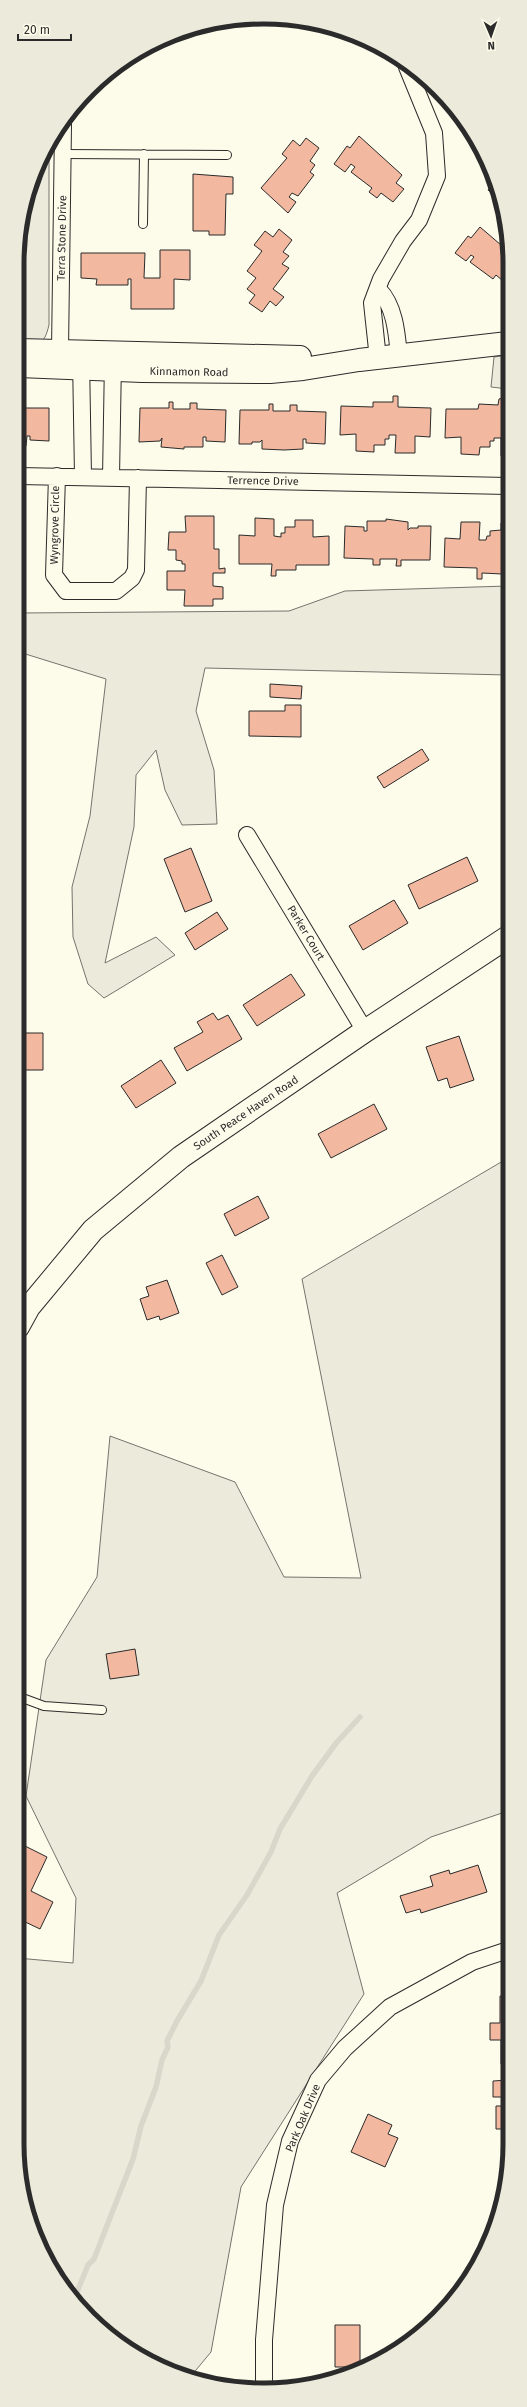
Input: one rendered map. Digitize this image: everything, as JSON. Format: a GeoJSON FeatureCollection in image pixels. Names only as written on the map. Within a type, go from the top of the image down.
{"type":"FeatureCollection","features":[{"type":"Feature","properties":{"kind":"main road","name":"Kinnamon Road"},"geometry":{"type":"LineString","coordinates":[[24,351],[74,358],[113,361],[308,357],[379,358],[503,344]]}},
{"type":"Feature","properties":{"kind":"main road","name":"Kinnamon Road"},"geometry":{"type":"LineString","coordinates":[[24,365],[74,358]]}},
{"type":"Feature","properties":{"kind":"main road","name":"South Peace Haven Road"},"geometry":{"type":"LineString","coordinates":[[24,1316],[29,1307],[93,1230],[181,1157],[365,1031],[503,940]]}},
{"type":"Feature","properties":{"kind":"street"},"geometry":{"type":"LineString","coordinates":[[379,358],[372,303],[379,290],[381,279],[403,241],[419,220],[437,176],[434,133],[410,74]]}},
{"type":"Feature","properties":{"kind":"street","name":"Terra Stone Drive"},"geometry":{"type":"LineString","coordinates":[[63,132],[74,358]]}},
{"type":"Feature","properties":{"kind":"street"},"geometry":{"type":"LineString","coordinates":[[379,290],[390,309],[397,334],[379,358]]}},
{"type":"Feature","properties":{"kind":"street"},"geometry":{"type":"LineString","coordinates":[[74,358],[83,476]]}},
{"type":"Feature","properties":{"kind":"street"},"geometry":{"type":"LineString","coordinates":[[111,477],[113,361]]}},
{"type":"Feature","properties":{"kind":"street","name":"Terrence Drive"},"geometry":{"type":"LineString","coordinates":[[24,476],[83,476],[503,486]]}},
{"type":"Feature","properties":{"kind":"street","name":"Wyngrove Circle"},"geometry":{"type":"LineString","coordinates":[[57,476],[54,575],[66,591],[116,591],[132,578],[136,570],[138,478]]}},
{"type":"Feature","properties":{"kind":"street","name":"Parker Court"},"geometry":{"type":"LineString","coordinates":[[247,835],[365,1031]]}},
{"type":"Feature","properties":{"kind":"street","name":"Park Oak Drive"},"geometry":{"type":"LineString","coordinates":[[264,2383],[264,2340],[275,2205],[290,2141],[318,2080],[345,2048],[390,2007],[472,1962],[503,1952]]}},
{"type":"Feature","properties":{"kind":"lane"},"geometry":{"type":"LineString","coordinates":[[63,154],[227,155]]}},
{"type":"Feature","properties":{"kind":"lane"},"geometry":{"type":"LineString","coordinates":[[143,224],[144,154]]}},
{"type":"Feature","properties":{"kind":"lane"},"geometry":{"type":"LineString","coordinates":[[24,1698],[44,1706],[102,1710]]}},
{"type":"Feature","properties":{"kind":"shaded area"},"geometry":{"type":"Polygon","coordinates":[[[49,158],[49,325],[43,341],[36,344],[24,344],[24,264],[26,232],[32,202],[42,172],[49,158]]]}},
{"type":"Feature","properties":{"kind":"shaded area"},"geometry":{"type":"Polygon","coordinates":[[[503,356],[503,388],[491,387],[494,357],[503,356]]]}},
{"type":"Feature","properties":{"kind":"shaded area"},"geometry":{"type":"Polygon","coordinates":[[[503,586],[503,675],[205,668],[196,711],[214,770],[217,824],[182,825],[165,790],[156,750],[136,775],[134,827],[105,963],[156,937],[175,955],[104,998],[88,984],[73,937],[72,887],[90,816],[106,679],[24,654],[24,613],[289,611],[345,591],[503,586]]]}},
{"type":"Feature","properties":{"kind":"shaded area"},"geometry":{"type":"Polygon","coordinates":[[[503,1161],[503,1813],[431,1837],[337,1893],[364,1994],[241,2187],[211,2352],[194,2372],[172,2365],[130,2343],[94,2313],[64,2277],[42,2235],[32,2205],[26,2175],[24,2144],[24,1959],[73,1963],[76,1898],[26,1796],[46,1660],[97,1577],[110,1436],[235,1482],[284,1577],[361,1578],[302,1279],[503,1161]]]}},
{"type":"Feature","properties":{"kind":"building"},"geometry":{"type":"Polygon","coordinates":[[[359,136],[402,175],[396,183],[404,189],[393,202],[381,193],[377,198],[369,192],[372,188],[351,172],[355,167],[351,164],[345,172],[334,164],[347,146],[350,148],[359,136]]]}},
{"type":"Feature","properties":{"kind":"building"},"geometry":{"type":"Polygon","coordinates":[[[306,138],[319,148],[310,161],[315,165],[310,172],[314,175],[298,196],[292,193],[289,197],[296,202],[288,213],[261,188],[287,158],[282,154],[293,140],[300,146],[306,138]]]}},
{"type":"Feature","properties":{"kind":"building"},"geometry":{"type":"Polygon","coordinates":[[[193,174],[233,177],[233,194],[226,194],[225,235],[209,235],[209,231],[193,231],[193,174]]]}},
{"type":"Feature","properties":{"kind":"building"},"geometry":{"type":"Polygon","coordinates":[[[480,227],[502,246],[503,281],[496,275],[493,279],[470,262],[474,257],[471,255],[466,261],[455,253],[468,236],[471,238],[480,227]]]}},
{"type":"Feature","properties":{"kind":"building"},"geometry":{"type":"Polygon","coordinates":[[[279,229],[292,240],[283,252],[289,256],[282,264],[289,268],[273,289],[284,297],[276,306],[270,301],[262,312],[249,303],[255,295],[247,289],[256,278],[247,271],[262,251],[254,245],[265,231],[273,237],[279,229]]]}},
{"type":"Feature","properties":{"kind":"building"},"geometry":{"type":"Polygon","coordinates":[[[160,250],[190,250],[190,280],[174,279],[174,309],[131,309],[131,279],[128,279],[128,285],[96,285],[97,279],[81,278],[81,253],[145,253],[144,278],[160,278],[160,250]]]}},
{"type":"Feature","properties":{"kind":"building"},"geometry":{"type":"Polygon","coordinates":[[[393,396],[398,396],[398,407],[431,408],[430,437],[415,436],[415,453],[395,453],[396,435],[389,435],[389,439],[385,439],[385,445],[374,445],[374,452],[356,451],[356,434],[340,435],[341,406],[373,407],[373,402],[393,402],[393,396]]]}},
{"type":"Feature","properties":{"kind":"building"},"geometry":{"type":"Polygon","coordinates":[[[503,398],[503,456],[501,456],[501,438],[494,438],[494,441],[490,441],[490,447],[480,447],[479,455],[461,454],[461,437],[445,438],[446,409],[478,409],[479,404],[498,405],[499,399],[503,398]]]}},
{"type":"Feature","properties":{"kind":"building"},"geometry":{"type":"Polygon","coordinates":[[[169,402],[173,402],[173,409],[190,409],[190,403],[197,403],[197,409],[226,410],[225,442],[206,441],[206,437],[203,437],[203,447],[184,447],[184,449],[161,447],[162,438],[160,441],[139,442],[140,408],[169,408],[169,402]]]}},
{"type":"Feature","properties":{"kind":"building"},"geometry":{"type":"Polygon","coordinates":[[[269,404],[273,404],[273,411],[290,411],[290,405],[297,405],[297,411],[326,412],[325,444],[306,443],[306,439],[303,439],[303,449],[284,450],[262,449],[262,440],[260,442],[252,442],[252,444],[239,444],[240,410],[269,410],[269,404]]]}},
{"type":"Feature","properties":{"kind":"building"},"geometry":{"type":"Polygon","coordinates":[[[24,408],[49,408],[49,441],[30,440],[30,436],[27,436],[26,446],[24,446],[24,408]]]}},
{"type":"Feature","properties":{"kind":"building"},"geometry":{"type":"Polygon","coordinates":[[[185,516],[214,516],[214,549],[219,549],[219,569],[225,568],[225,573],[213,573],[213,586],[223,587],[223,599],[213,599],[213,606],[184,606],[185,590],[167,590],[167,571],[185,571],[185,564],[182,564],[182,561],[176,560],[176,550],[168,550],[169,532],[186,532],[185,516]]]}},
{"type":"Feature","properties":{"kind":"building"},"geometry":{"type":"Polygon","coordinates":[[[255,518],[274,519],[274,536],[281,537],[281,533],[285,533],[285,527],[295,527],[295,520],[313,520],[313,537],[329,536],[329,565],[296,565],[296,570],[276,570],[276,576],[271,576],[272,564],[239,564],[239,535],[255,536],[255,518]]]}},
{"type":"Feature","properties":{"kind":"building"},"geometry":{"type":"Polygon","coordinates":[[[386,519],[408,522],[408,530],[410,528],[418,528],[418,526],[431,526],[430,560],[401,560],[401,566],[396,566],[397,559],[380,559],[380,565],[373,565],[373,559],[344,558],[345,526],[364,527],[364,531],[367,531],[367,521],[386,521],[386,519]]]}},
{"type":"Feature","properties":{"kind":"building"},"geometry":{"type":"Polygon","coordinates":[[[461,522],[480,522],[479,540],[486,540],[487,536],[490,536],[490,531],[501,530],[501,523],[503,523],[502,574],[482,573],[482,579],[477,579],[477,568],[444,567],[445,538],[460,539],[461,522]]]}},
{"type":"Feature","properties":{"kind":"building"},"geometry":{"type":"Polygon","coordinates":[[[270,684],[302,686],[301,699],[270,697],[270,684]]]}},
{"type":"Feature","properties":{"kind":"building"},"geometry":{"type":"Polygon","coordinates":[[[285,705],[301,705],[301,737],[249,736],[249,711],[285,711],[285,705]]]}},
{"type":"Feature","properties":{"kind":"building"},"geometry":{"type":"Polygon","coordinates":[[[422,749],[429,760],[384,788],[377,777],[422,749]]]}},
{"type":"Feature","properties":{"kind":"building"},"geometry":{"type":"Polygon","coordinates":[[[191,848],[212,901],[185,912],[164,859],[191,848]]]}},
{"type":"Feature","properties":{"kind":"building"},"geometry":{"type":"Polygon","coordinates":[[[467,857],[478,881],[419,909],[408,885],[467,857]]]}},
{"type":"Feature","properties":{"kind":"building"},"geometry":{"type":"Polygon","coordinates":[[[394,900],[408,923],[363,950],[349,926],[394,900]]]}},
{"type":"Feature","properties":{"kind":"building"},"geometry":{"type":"Polygon","coordinates":[[[217,912],[228,929],[195,950],[185,933],[217,912]]]}},
{"type":"Feature","properties":{"kind":"building"},"geometry":{"type":"Polygon","coordinates":[[[291,974],[305,995],[257,1026],[243,1005],[291,974]]]}},
{"type":"Feature","properties":{"kind":"building"},"geometry":{"type":"Polygon","coordinates":[[[213,1013],[218,1020],[228,1015],[242,1039],[187,1071],[174,1048],[203,1032],[197,1022],[213,1013]]]}},
{"type":"Feature","properties":{"kind":"building"},"geometry":{"type":"Polygon","coordinates":[[[24,1033],[43,1033],[43,1070],[24,1070],[24,1033]]]}},
{"type":"Feature","properties":{"kind":"building"},"geometry":{"type":"Polygon","coordinates":[[[459,1036],[474,1080],[450,1088],[447,1078],[438,1081],[426,1047],[459,1036]]]}},
{"type":"Feature","properties":{"kind":"building"},"geometry":{"type":"Polygon","coordinates":[[[161,1060],[176,1083],[136,1108],[121,1086],[161,1060]]]}},
{"type":"Feature","properties":{"kind":"building"},"geometry":{"type":"Polygon","coordinates":[[[374,1104],[387,1129],[331,1158],[318,1134],[374,1104]]]}},
{"type":"Feature","properties":{"kind":"building"},"geometry":{"type":"Polygon","coordinates":[[[258,1196],[269,1218],[235,1236],[224,1214],[258,1196]]]}},
{"type":"Feature","properties":{"kind":"building"},"geometry":{"type":"Polygon","coordinates":[[[222,1255],[238,1287],[222,1295],[206,1263],[222,1255]]]}},
{"type":"Feature","properties":{"kind":"building"},"geometry":{"type":"Polygon","coordinates":[[[167,1280],[179,1313],[160,1320],[159,1316],[147,1320],[140,1299],[149,1296],[146,1287],[167,1280]]]}},
{"type":"Feature","properties":{"kind":"building"},"geometry":{"type":"Polygon","coordinates":[[[135,1649],[139,1675],[110,1679],[106,1654],[135,1649]]]}},
{"type":"Feature","properties":{"kind":"building"},"geometry":{"type":"Polygon","coordinates":[[[24,1846],[47,1857],[31,1891],[53,1902],[40,1929],[24,1921],[24,1846]]]}},
{"type":"Feature","properties":{"kind":"building"},"geometry":{"type":"Polygon","coordinates":[[[478,1865],[487,1892],[421,1913],[420,1909],[406,1913],[400,1896],[433,1886],[430,1876],[449,1870],[450,1874],[478,1865]]]}},
{"type":"Feature","properties":{"kind":"building"},"geometry":{"type":"Polygon","coordinates":[[[500,1996],[503,1996],[503,2064],[501,2064],[501,2040],[490,2040],[490,2023],[500,2023],[500,1996]]]}},
{"type":"Feature","properties":{"kind":"building"},"geometry":{"type":"Polygon","coordinates":[[[503,2080],[503,2097],[493,2097],[493,2081],[503,2080]]]}},
{"type":"Feature","properties":{"kind":"building"},"geometry":{"type":"Polygon","coordinates":[[[496,2106],[503,2106],[503,2129],[496,2129],[496,2106]]]}},
{"type":"Feature","properties":{"kind":"building"},"geometry":{"type":"Polygon","coordinates":[[[368,2114],[392,2125],[388,2134],[398,2138],[385,2167],[351,2152],[368,2114]]]}},
{"type":"Feature","properties":{"kind":"building"},"geometry":{"type":"Polygon","coordinates":[[[335,2325],[360,2325],[360,2362],[349,2367],[335,2367],[335,2325]]]}},
{"type":"Feature","properties":{"kind":"waterway"},"geometry":{"type":"LineString","coordinates":[[77,2293],[88,2265],[94,2259],[133,2159],[141,2126],[156,2087],[162,2060],[168,2047],[167,2041],[201,1981],[219,1935],[247,1895],[271,1852],[280,1829],[312,1776],[337,1742],[360,1717]]}}]}
